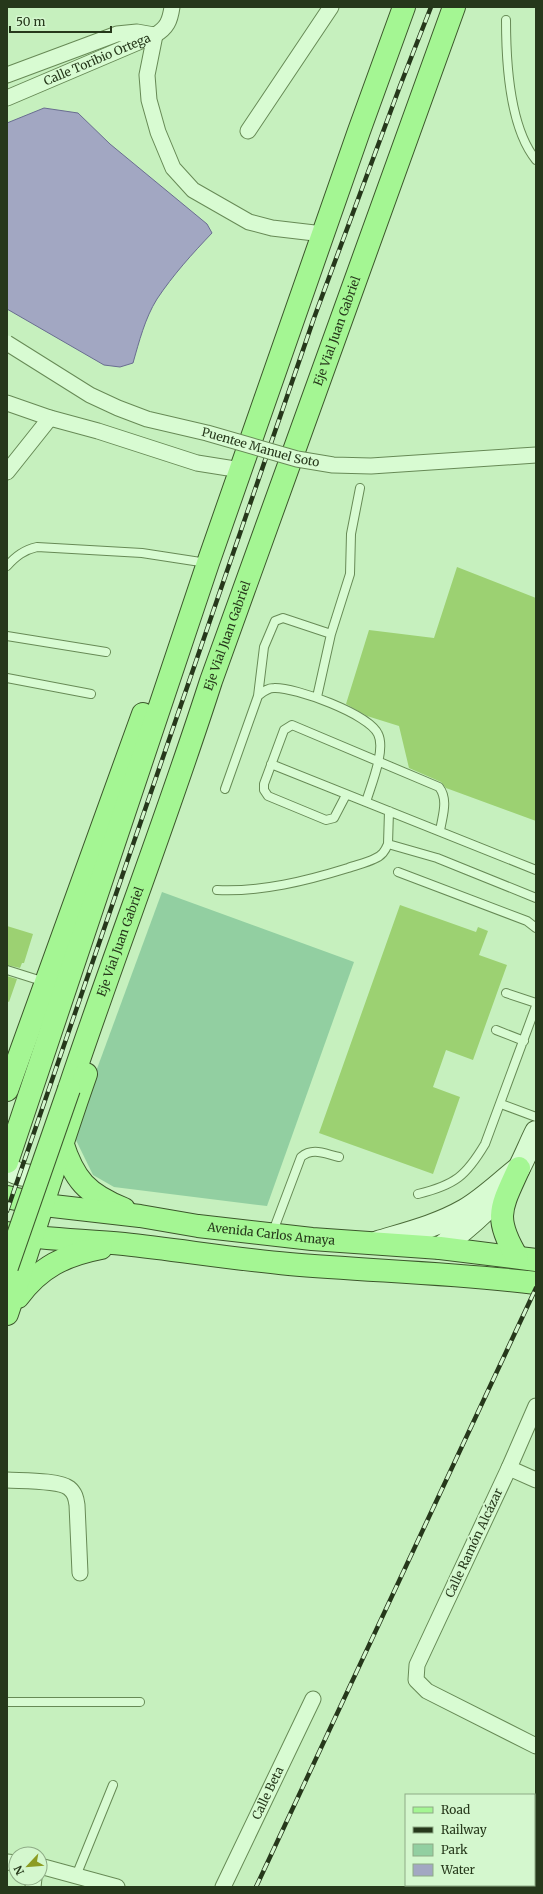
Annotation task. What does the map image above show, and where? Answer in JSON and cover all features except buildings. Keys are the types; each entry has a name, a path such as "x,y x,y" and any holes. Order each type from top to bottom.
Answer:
{"main road":[{"path":"7,1162 208,563 404,7"},
{"name":"Eje Vial Juan Gabriel","path":"7,1267 120,939 180,778 211,681 454,7"},
{"path":"8,1082 17,1053 46,982 156,680 190,616"},
{"path":"8,1308 34,1238 62,1142 158,875 202,744 211,681"},
{"path":"526,1258 504,1233 501,1216 507,1195 536,1132"},
{"path":"62,1142 70,1165 78,1179 108,1203 140,1216"},
{"path":"7,1168 13,1173 28,1177 52,1175"},
{"path":"375,1243 418,1231 442,1222 467,1209 519,1168"},
{"path":"345,1268 379,1265 412,1259 440,1248 486,1210 519,1168"},
{"name":"Avenida Carlos Amaya","path":"7,1197 44,1205 140,1216 198,1226 272,1235 440,1248 526,1258"},
{"path":"196,1254 198,1226"},
{"path":"7,1233 34,1238 124,1244 196,1254 310,1265 536,1283"},
{"path":"310,1265 312,1239"},
{"path":"8,1308 37,1274 53,1264 94,1250 124,1244"}],"street":[{"name":"Calle Toribio Ortega","path":"7,98 155,36 163,31 168,25 172,7"},
{"path":"248,131 331,7"},
{"path":"7,75 117,34 137,32 155,36 147,75 149,100 158,132 173,168 193,190 249,222 272,228 323,234"},
{"name":"Puentee Manuel Soto","path":"7,343 90,395 118,408 147,419 206,433 297,459 333,465 370,466 536,454"},
{"path":"7,403 50,418 98,431 197,463 241,470"},
{"path":"7,472 50,418"},
{"name":"Calle Ramón Alcázar","path":"536,1406 509,1468 416,1665 416,1680 426,1691 536,1746"},
{"path":"509,1468 536,1480"},
{"path":"7,1480 55,1484 68,1487 75,1494 77,1505 80,1573"},
{"name":"Calle Beta","path":"223,1887 313,1699"},
{"path":"48,1868 117,1887"}],"lane":[{"path":"506,20 508,66 513,104 523,138 536,160"},
{"path":"317,697 331,634 350,574 351,534 360,488"},
{"path":"7,566 16,556 37,547 142,553 208,563"},
{"path":"225,789 258,696 264,647 275,621 283,618 331,634"},
{"path":"7,636 106,652"},
{"path":"7,678 91,694"},
{"path":"258,696 266,689 274,687 317,697 361,717 372,725 378,733 381,743 378,761 366,802"},
{"path":"346,795 334,818 326,820 268,796 264,784 284,730 292,725 439,787 444,793 445,800 440,831"},
{"path":"271,764 536,870"},
{"path":"217,890 238,891 266,888 322,876 375,859 385,852 388,844 389,811"},
{"path":"388,844 438,858 536,898"},
{"path":"398,872 527,921 536,928"},
{"path":"7,970 46,982"},
{"path":"506,993 536,1002"},
{"path":"418,1194 442,1188 457,1179 474,1162 485,1144 501,1104 536,1006"},
{"path":"496,1030 524,1041"},
{"path":"501,1104 536,1117"},
{"path":"272,1235 302,1157 306,1153 314,1151 338,1157"},
{"path":"7,1702 140,1702"},
{"path":"76,1876 113,1785"}],"green space":[{"path":"162,892 354,962 267,1206 114,1187 93,1175 73,1134"}],"water":[{"path":"44,108 78,113 110,144 207,224 212,233 183,265 157,299 146,322 133,363 120,367 104,365 7,309 7,123"}],"railway":[{"path":"7,1211 314,318 431,7"},
{"path":"256,1887 536,1288"}]}
